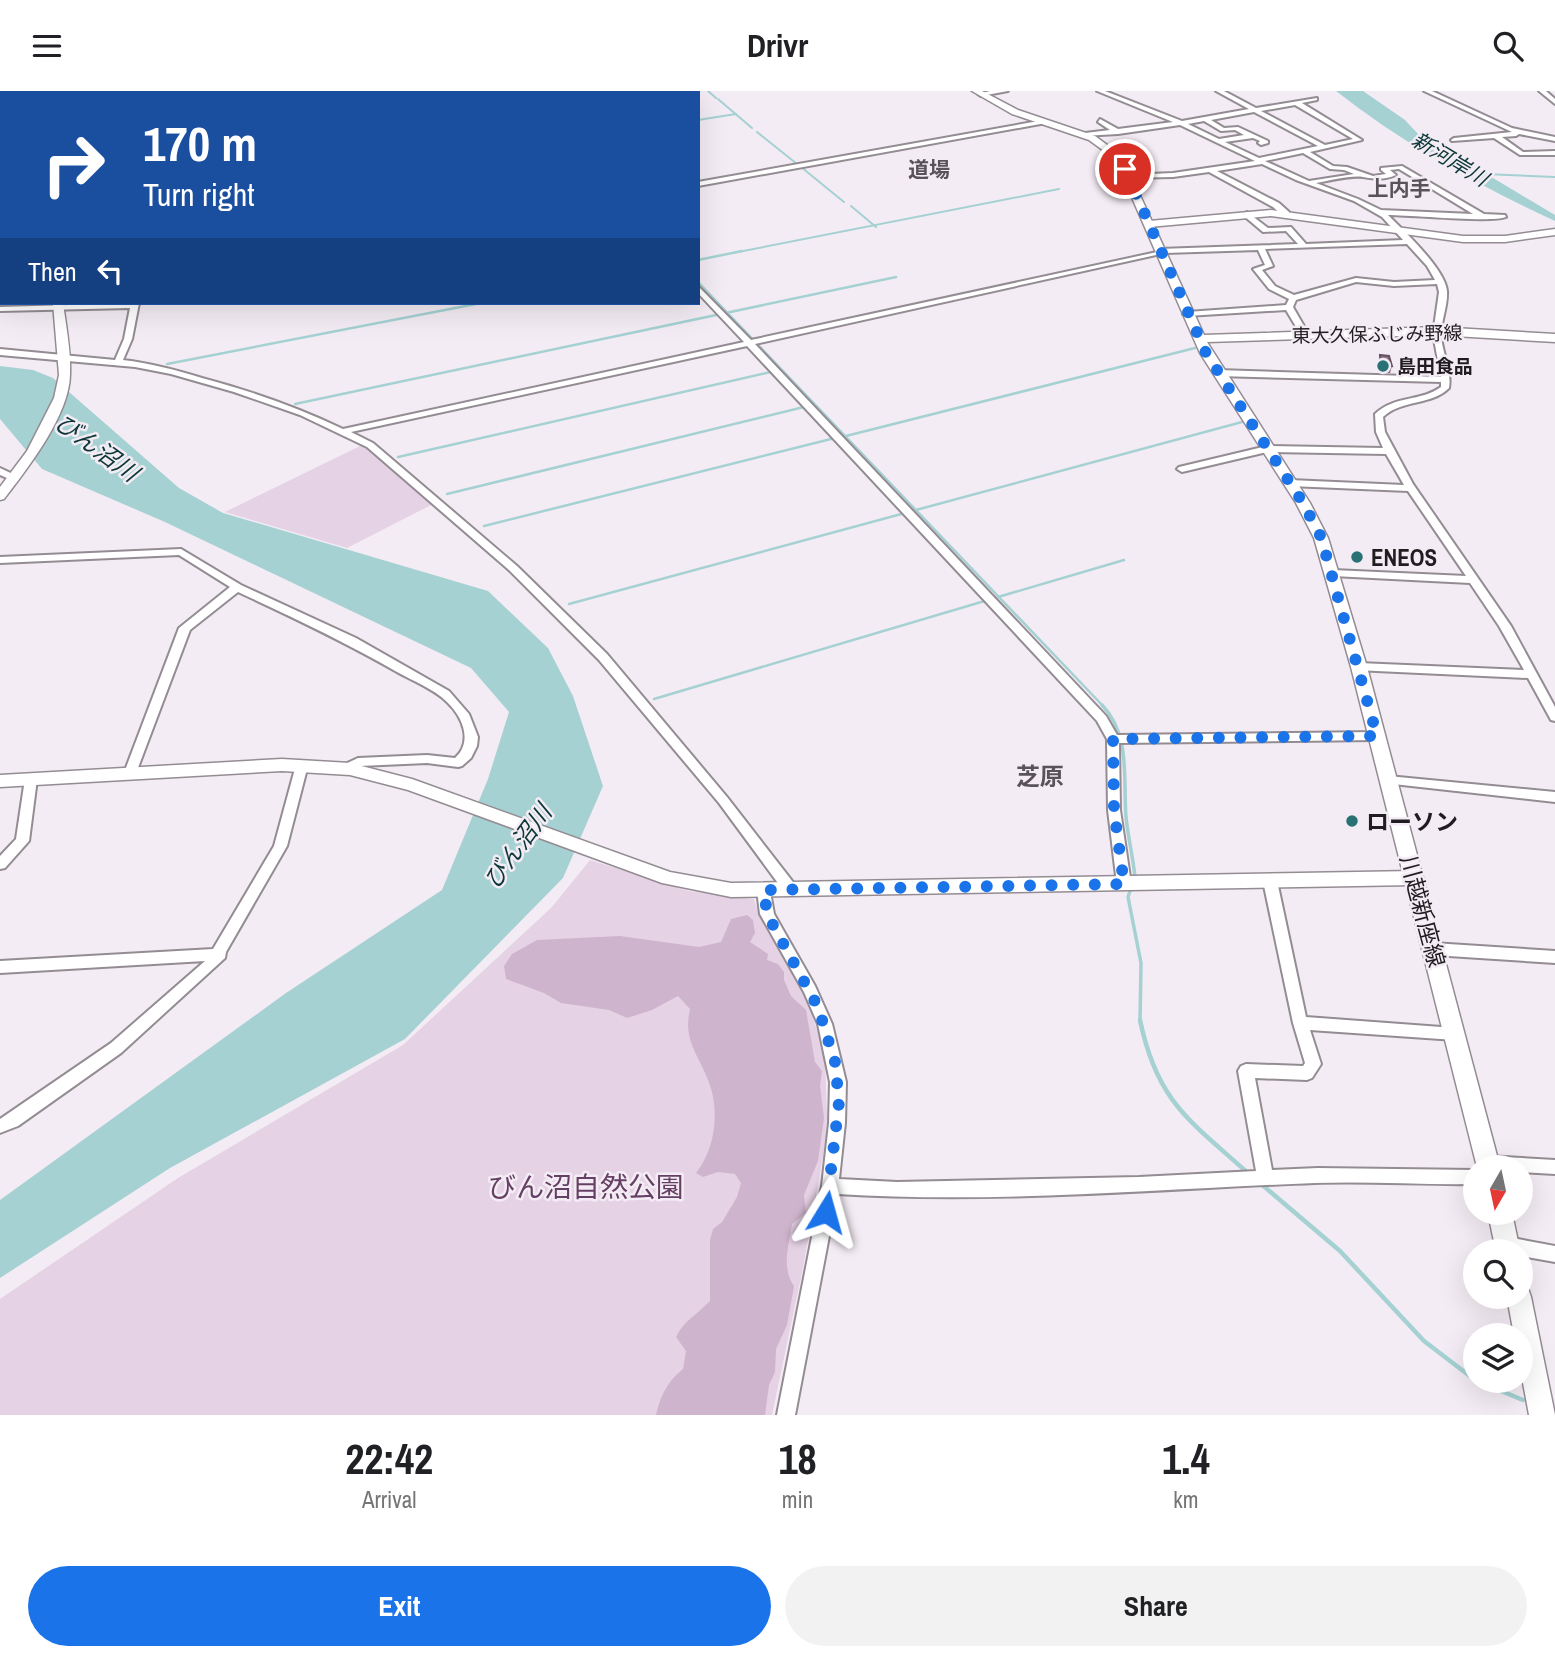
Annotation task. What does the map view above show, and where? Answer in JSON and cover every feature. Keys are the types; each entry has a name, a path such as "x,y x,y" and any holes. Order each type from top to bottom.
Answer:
{"main road":[{"name":"川越新座線","path":"978,93 1015,112 1085,135 1112,151 1130,181 1199,338 1321,537 1359,667 1486,1155"},
{"name":"東大久保ふじみ野線","path":"1199,338 1437,331 1555,338"},
{"path":"1522,1309 1546,1413"}],"street":[{"path":"978,93 1005,91"},
{"path":"1100,91 1180,123 1307,183 1356,200 1380,212 1430,265 1443,292 1437,331 1446,380 1442,392 1390,405 1378,416 1379,429 1412,488 1499,616 1555,717"},
{"path":"1219,91 1324,147"},
{"path":"1427,91 1522,134"},
{"path":"1542,91 1555,102"},
{"path":"1085,135 1180,123 1315,99"},
{"path":"1130,181 1212,170 1359,140 1295,102"},
{"path":"1203,118 1223,130 1236,128 1250,136"},
{"path":"1100,121 1118,132"},
{"path":"700,184 1044,122"},
{"path":"1454,140 1522,134 1555,139"},
{"path":"1218,141 1254,136 1266,142 1261,143"},
{"path":"1497,137 1522,155 1555,153"},
{"path":"1304,151 1332,169 1345,169 1372,179 1393,176 1383,169 1400,167 1484,217"},
{"path":"1212,170 1276,205 1286,214"},
{"path":"1307,183 1359,175"},
{"path":"1130,181 1194,181"},
{"path":"1380,212 1502,217"},
{"path":"1247,214 1266,230 1288,229 1304,246"},
{"path":"1149,224 1247,214 1286,214 1479,240 1550,233"},
{"path":"345,431 1161,252 1410,242"},
{"path":"1261,248 1269,266 1257,269 1262,277 1271,289 1293,298 1356,281 1394,284 1440,282"},
{"path":"700,290 1102,719 1113,739 1114,810 1124,884"},
{"path":"1289,307 1293,298"},
{"path":"0,309 58,305 65,375 54,412 18,474 0,496"},
{"path":"118,362 128,339 135,305"},
{"path":"1187,314 1289,307"},
{"path":"1289,307 1305,335"},
{"path":"0,350 139,365 227,387 303,413 370,445 513,568 603,657 723,800 792,890"},
{"path":"1218,373 1446,380"},
{"path":"1182,469 1267,449 1389,451"},
{"path":"0,471 18,474"},
{"path":"1290,483 1412,488"},
{"path":"0,560 181,552 237,587 396,666 455,701 467,717 471,738 468,750 458,762 427,759 358,762 345,769"},
{"path":"1333,573 1474,580"},
{"path":"130,773 185,628 237,587"},
{"path":"1359,667 1530,674"},
{"path":"1113,739 1377,736"},
{"path":"0,1126 12,1121 116,1048 202,974 220,954 280,846 302,765"},
{"path":"0,781 302,765 345,769 397,780 685,883 718,888 792,890 1414,878"},
{"path":"0,864 22,841 31,779"},
{"path":"1388,780 1555,797"},
{"path":"1266,1179 1247,1070 1307,1073 1313,1064 1300,1023 1270,881"},
{"path":"764,890 767,914 818,1007 835,1062 839,1102 830,1186 786,1415"},
{"path":"1433,949 1555,957"},
{"path":"0,967 220,954"},
{"path":"1300,1023 1455,1034"},
{"path":"1533,1166 1555,1167"},
{"path":"830,1186 897,1189 1139,1185 1318,1175 1463,1177"},
{"path":"1533,1251 1555,1254"}],"green space":[{"path":"362,445 433,504 347,548 225,512"},
{"name":"びん沼自然公園","path":"590,860 689,891 754,899 760,917 809,1004 825,1056 826,1140 772,1415 0,1415 0,1299 178,1178 403,1045 552,907"}],"shaded area":[{"path":"747,915 753,920 755,933 750,942 768,954 767,960 778,964 784,972 784,980 791,996 806,1010 815,1062 822,1071 820,1086 824,1118 818,1161 804,1195 806,1213 792,1224 787,1264 794,1286 787,1325 776,1349 775,1372 769,1385 765,1415 656,1415 665,1389 683,1369 686,1351 676,1337 687,1322 710,1301 710,1240 713,1229 722,1222 737,1197 741,1183 735,1174 718,1172 703,1177 696,1173 712,1140 715,1116 712,1091 690,1038 690,1009 678,996 652,1010 627,1018 609,1010 561,1003 544,993 506,979 504,966 512,954 537,940 620,936 699,947 721,942 731,919"}],"water":[{"name":"新河岸川","path":"1336,91 1363,91 1405,120 1434,151 1493,178 1555,215 1555,221 1442,162 1388,129"},
{"name":"びん沼川","path":"0,366 33,370 53,378 179,488 223,513 488,591 548,648 573,696 603,786 563,878 405,1039 170,1168 0,1278 0,1200 286,993 442,890 488,779 509,712 471,668 165,522 42,469 0,419"}],"building":[{"path":"1380,355 1389,356 1392,366 1381,365"}],"waterway":[{"path":"708,91 716,98"},
{"path":"718,99 736,114"},
{"path":"700,120 736,114"},
{"path":"736,114 752,128"},
{"path":"757,132 797,164"},
{"path":"801,167 844,202"},
{"name":"新河岸川","path":"1484,174 1555,177"},
{"path":"874,225 1059,189"},
{"path":"851,206 874,225"},
{"path":"733,253 874,225"},
{"path":"700,260 742,251"},
{"path":"727,313 896,277"},
{"path":"700,284 727,313"},
{"path":"167,364 471,305"},
{"path":"295,404 727,313"},
{"path":"727,313 999,597"},
{"path":"846,436 1195,348"},
{"path":"398,457 775,371"},
{"path":"447,494 808,406"},
{"path":"916,510 1242,422"},
{"path":"484,526 835,438"},
{"path":"569,604 905,513"},
{"path":"999,597 1124,560"},
{"path":"999,597 1104,707"},
{"path":"654,699 988,600"},
{"path":"1102,705 1118,730 1122,744 1126,817 1135,877"},
{"path":"1131,888 1128,897 1141,963 1140,1020"},
{"path":"1140,1020 1147,1048 1166,1091 1193,1124 1249,1174"},
{"path":"1260,1183 1340,1251 1424,1341 1463,1371"},
{"path":"1506,1393 1523,1400"}],"place":[{"name":"島田食品","path":"1383,366"},
{"name":"ENEOS","path":"1357,557"},
{"name":"ローソン","path":"1352,821"}],"district":[{"name":"道場","path":"929,169"},
{"name":"上内手","path":"1399,188"},
{"name":"芝原","path":"1040,776"}],"route":[{"path":"826,1212 839,1102 835,1062 818,1007 770,922 765,907 764,890 1124,884 1114,810 1113,739 1377,736 1321,537 1303,503 1206,353 1125,169"}]}
